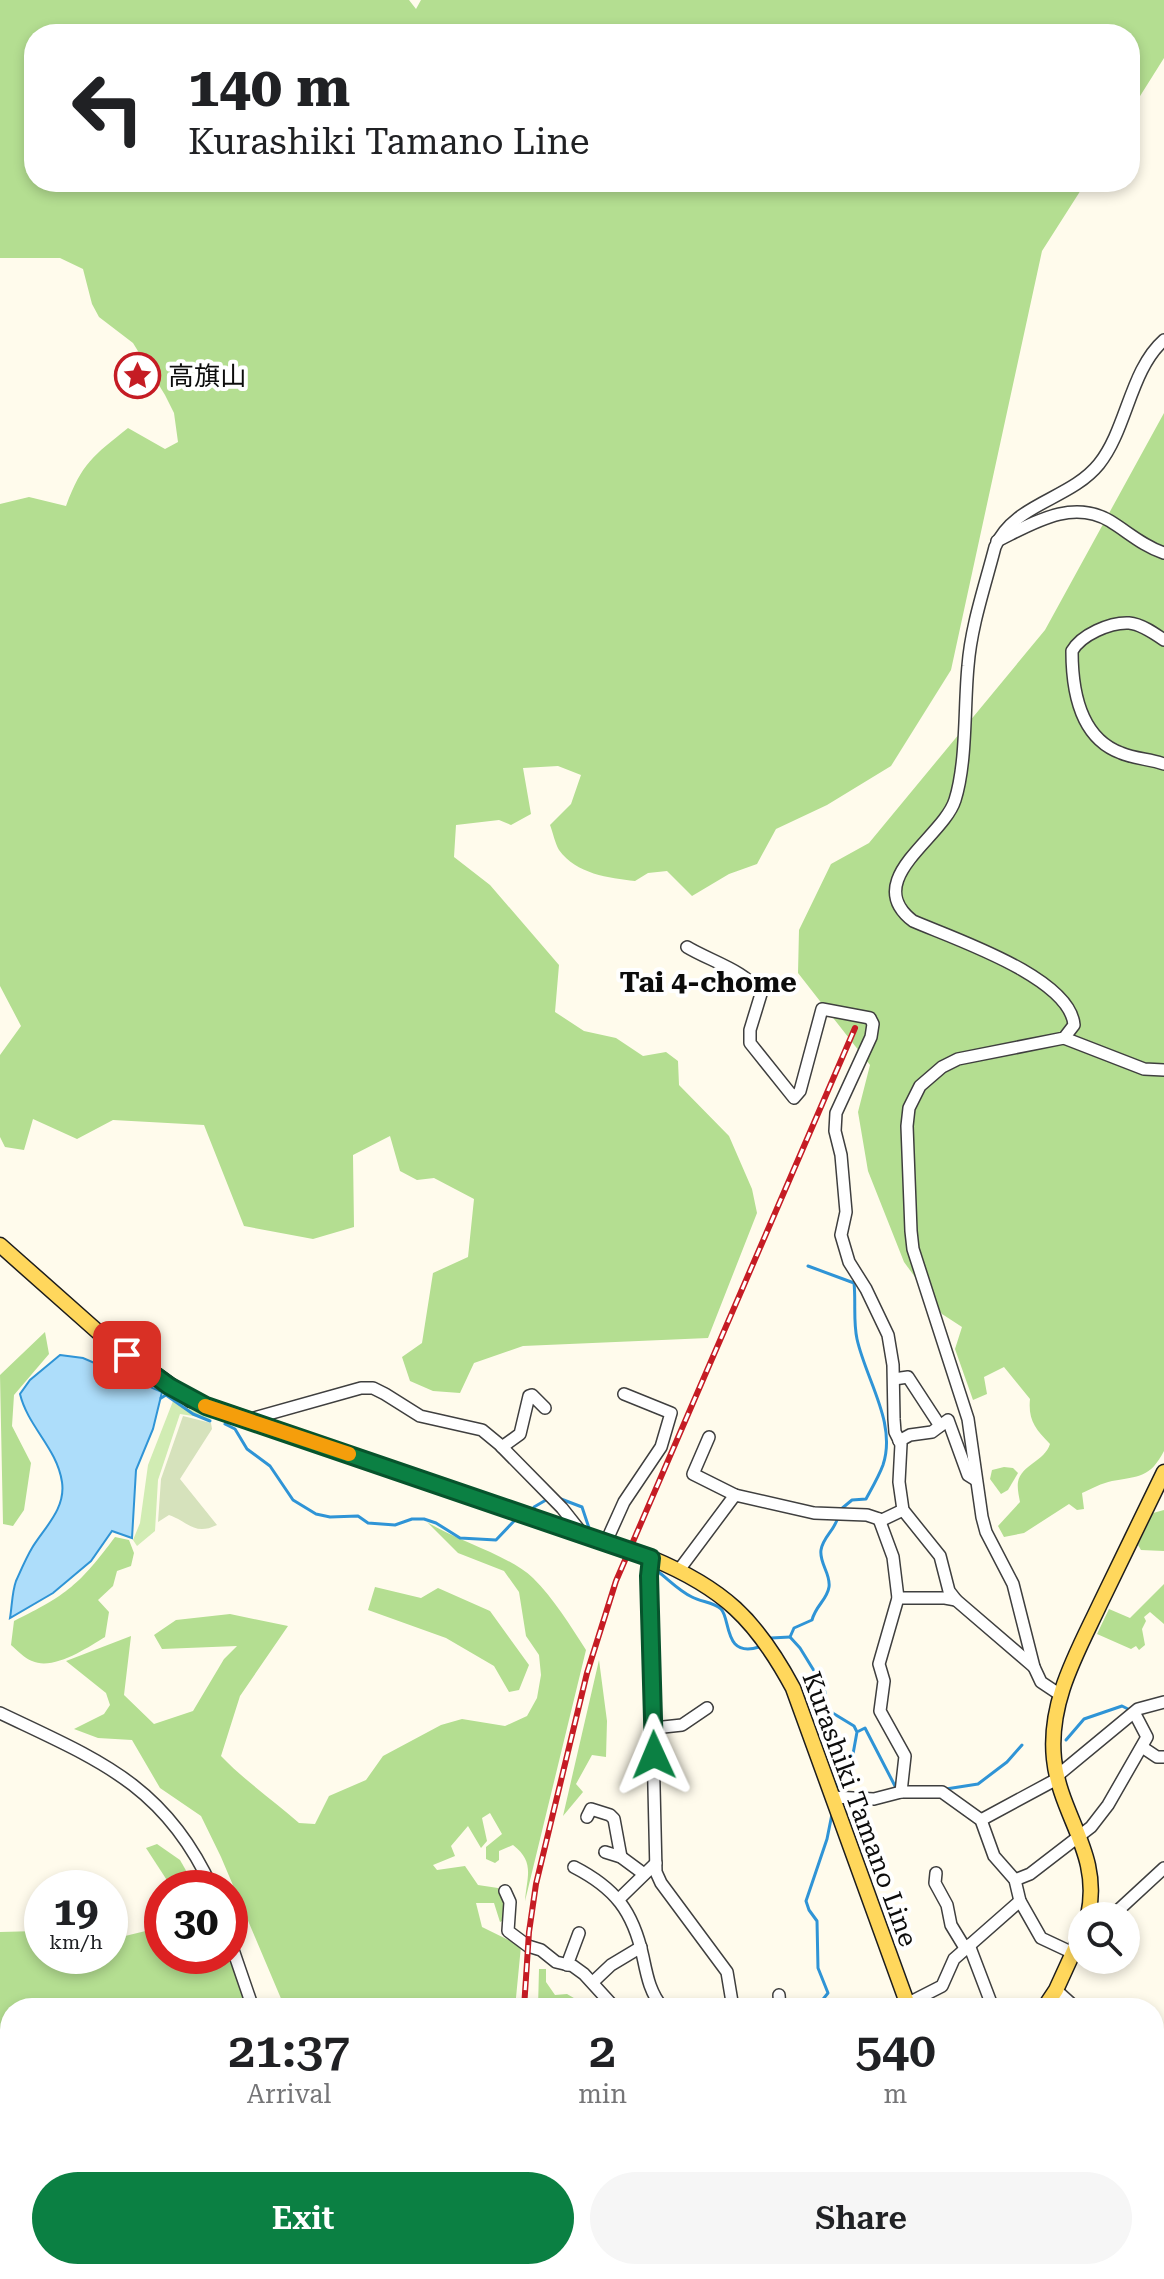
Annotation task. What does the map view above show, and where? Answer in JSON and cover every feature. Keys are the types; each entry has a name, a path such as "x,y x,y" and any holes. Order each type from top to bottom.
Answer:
{"main road":[{"name":"Kurashiki Tamano Line","path":"0,1245 64,1304 169,1386 198,1403 581,1532 651,1558 711,1587 745,1617 770,1648 793,1688 902,1998"},
{"path":"1090,1902 1092,1880 1057,1777 1054,1736 1059,1694 1164,1472"},
{"path":"1051,1998 1068,1964"}],"street":[{"path":"1064,1038 1074,1025 1073,1015 1049,989 1027,971 913,921 902,910 897,892 901,869 943,823 955,800 970,645 997,541 1012,521 1079,482 1099,464 1113,442 1148,360 1164,340"},
{"path":"997,541 1051,514 1075,511 1107,519 1164,553"},
{"path":"1164,640 1129,623 1114,625 1081,640 1074,647 1072,659 1074,687 1084,721 1097,737 1117,752 1164,764"},
{"path":"687,947 710,961 732,969 757,987 761,994 750,1030 750,1043 794,1098 800,1091 822,1009 870,1018 873,1024 865,1050 836,1113 835,1131 841,1155 846,1212 841,1235 849,1262 888,1335 903,1510 940,1556 949,1591 956,1600 1034,1667"},
{"path":"1059,1694 1041,1682 1034,1667 1013,1584 986,1532 979,1504 968,1419 913,1249 907,1126 909,1108 920,1086 942,1067 958,1059 1064,1038 1144,1069 1164,1070"},
{"path":"894,1379 908,1377 940,1426"},
{"path":"246,1420 361,1388 373,1388 420,1416 482,1430 562,1508 581,1532"},
{"path":"606,1542 624,1502 661,1447 671,1413 624,1394"},
{"path":"502,1447 520,1434 529,1396 532,1395 545,1408"},
{"path":"899,1441 910,1435 932,1432 948,1420 968,1475 976,1480"},
{"path":"709,1437 693,1474 735,1495 814,1513 867,1515 879,1519 903,1510"},
{"path":"679,1570 735,1495"},
{"path":"879,1519 893,1557 898,1598 879,1664 884,1681 880,1711 905,1756 901,1792"},
{"path":"651,1558 656,1872 727,1972 731,1998"},
{"path":"898,1598 956,1600"},
{"path":"981,1820 1057,1777 1135,1713 1164,1702"},
{"path":"654,1728 682,1725 707,1708"},
{"path":"0,1713 98,1760 130,1780 175,1824 203,1870"},
{"path":"1015,1880 1030,1874 1080,1838 1108,1805 1147,1737 1135,1713"},
{"path":"1142,1747 1157,1757 1164,1757"},
{"path":"832,1797 874,1799 901,1792 942,1792 981,1820 994,1856 1015,1880 1020,1901 1041,1938 1068,1940"},
{"path":"587,1817 591,1809 614,1819 621,1857"},
{"path":"605,1852 621,1857 644,1874"},
{"path":"619,1899 656,1863"},
{"path":"574,1867 605,1886 619,1899 639,1937 649,1985 655,1998"},
{"path":"1127,1902 1164,1868"},
{"path":"936,1873 935,1883 947,1905 951,1925 967,1946 989,1998"},
{"path":"505,1891 510,1902 508,1931 556,1962 573,1966 607,1998"},
{"path":"920,1998 942,1986 954,1959 1020,1901"},
{"path":"567,1965 579,1933"},
{"path":"593,1982 611,1965 641,1947"},
{"path":"241,1974 250,1998"},
{"path":"1056,1990 1065,1998"}],"green space":[{"path":"0,0 409,0 416,9 421,0 1164,0 1164,58 1140,96 1140,24 24,24 24,192 1080,192 1042,251 951,670 891,766 827,805 776,829 757,864 729,874 692,896 667,871 648,873 635,881 625,880 584,870 566,858 550,825 571,804 581,775 558,766 523,768 531,814 511,825 499,820 456,825 454,857 490,885 559,965 555,1012 584,1031 616,1038 643,1056 666,1052 678,1061 679,1085 729,1136 752,1189 757,1213 708,1338 523,1346 474,1363 460,1393 433,1391 410,1381 402,1357 422,1343 433,1273 468,1257 474,1199 434,1178 417,1180 400,1171 390,1136 353,1155 354,1227 313,1239 244,1226 204,1125 113,1120 77,1139 33,1119 24,1150 5,1147 0,1137 0,1055 21,1026 0,986 0,504 29,497 66,506 90,461 128,428 165,449 178,442 174,413 165,395 133,343 99,317 92,304 83,269 60,258 0,258"},
{"path":"1164,413 1164,1451 1149,1471 1082,1493 1084,1509 1077,1510 1069,1504 1024,1533 1004,1537 998,1526 1020,1502 1020,1476 1043,1455 1050,1444 1034,1424 1030,1399 1004,1367 984,1377 987,1394 973,1400 955,1349 962,1327 942,1314 904,1262 868,1171 858,1112 870,1065 798,973 799,930 831,864 869,843 1045,630"},
{"path":"45,1332 49,1354 14,1395 12,1426 31,1463 24,1510 13,1526 3,1524 0,1375"},
{"path":"175,1396 212,1415 212,1419 180,1414 158,1480 155,1531 137,1546 133,1540 140,1523 148,1465"},
{"path":"183,1416 211,1423 212,1429 180,1479 217,1525 209,1528 197,1529 169,1515 158,1522 161,1479"},
{"path":"1013,1468 1018,1473 1008,1490 1001,1494 990,1479 992,1470"},
{"path":"1164,1510 1164,1551 1141,1550 1138,1545 1153,1513"},
{"path":"427,1522 497,1555 533,1578 586,1650 525,1901 528,1870 520,1851 513,1845 499,1851 499,1860 495,1863 486,1859 486,1847 502,1834 490,1813 482,1818 487,1841 481,1848 468,1826 451,1846 455,1856 433,1865 437,1870 465,1866 478,1885 498,1888 506,1902 504,1920 500,1922 494,1903 476,1903 482,1927 521,1946 516,1998 281,1998 248,1921 248,1870 227,1870 201,1816 160,1788 132,1740 98,1738 74,1729 104,1714 110,1705 106,1693 66,1661 131,1636 124,1695 154,1724 193,1711 224,1659 237,1646 162,1649 154,1635 176,1620 230,1614 288,1626 240,1696 221,1756 299,1823 315,1824 329,1796 366,1780 383,1756 441,1725 462,1719 505,1726 527,1716 537,1698 541,1675 539,1655 526,1636 519,1592 504,1571 458,1553"},
{"path":"115,1537 129,1540 134,1553 131,1566 117,1571 113,1586 98,1600 109,1612 105,1637 60,1661 40,1663 23,1656 11,1645 14,1621 71,1587"},
{"path":"1164,1584 1164,1624 1150,1612 1144,1617 1146,1621 1142,1629 1145,1645 1139,1650 1136,1646 1131,1649 1097,1634 1109,1609 1130,1618"},
{"path":"375,1587 421,1598 438,1588 490,1611 529,1665 519,1690 509,1692 494,1666 446,1638 368,1610"},
{"path":"599,1660 607,1721 606,1757 592,1755 576,1784 583,1792 563,1816"},
{"path":"157,1844 180,1860 186,1870 160,1870 146,1848"},
{"path":"24,1931 24,1974 128,1974 128,1935 144,1931 144,1974 236,1974 245,1998 0,1998 0,1932"},
{"path":"539,1969 546,1969 546,1982 555,1995 567,1994 574,1998 538,1998"}],"water":[{"path":"60,1355 83,1358 162,1392 153,1429 136,1470 132,1538 112,1531 91,1561 53,1593 10,1618 16,1581 32,1548 53,1518 62,1492 59,1470 29,1417 20,1394 30,1380"}],"waterway":[{"path":"808,1266 854,1283 857,1339 879,1402 886,1433 883,1465 866,1499 852,1500 840,1510"},
{"path":"161,1398 166,1395 193,1414 210,1421"},
{"path":"225,1424 235,1429 247,1449 270,1466 293,1500 316,1514 358,1516 368,1523 395,1525 412,1519 424,1519 460,1538 496,1540 515,1520"},
{"path":"561,1499 582,1507 589,1528"},
{"path":"534,1507 546,1500"},
{"path":"837,1787 841,1768 853,1754 857,1732 854,1726 831,1712 824,1687 790,1637 794,1628 812,1620 828,1592 829,1582 821,1550 838,1517"},
{"path":"656,1570 687,1594 721,1609 730,1636 739,1647 759,1647"},
{"path":"771,1638 790,1637"},
{"path":"1066,1740 1084,1719 1122,1706 1130,1710"},
{"path":"859,1731 865,1728 895,1786"},
{"path":"946,1789 978,1784 1007,1762 1022,1745"},
{"path":"824,1998 828,1993 818,1968 817,1921 806,1901 832,1814"}],"railway":[{"path":"525,1998 536,1884 587,1673 616,1581 855,1028"}],"slow traffic":[{"path":"205,1406 349,1454"}],"place":[{"name":"高旗山","path":"137,376"}],"district":[{"name":"Tai 4-chome","path":"708,982"}],"route":[{"path":"127,1355 169,1386 206,1406 651,1558 654,1755"}]}
